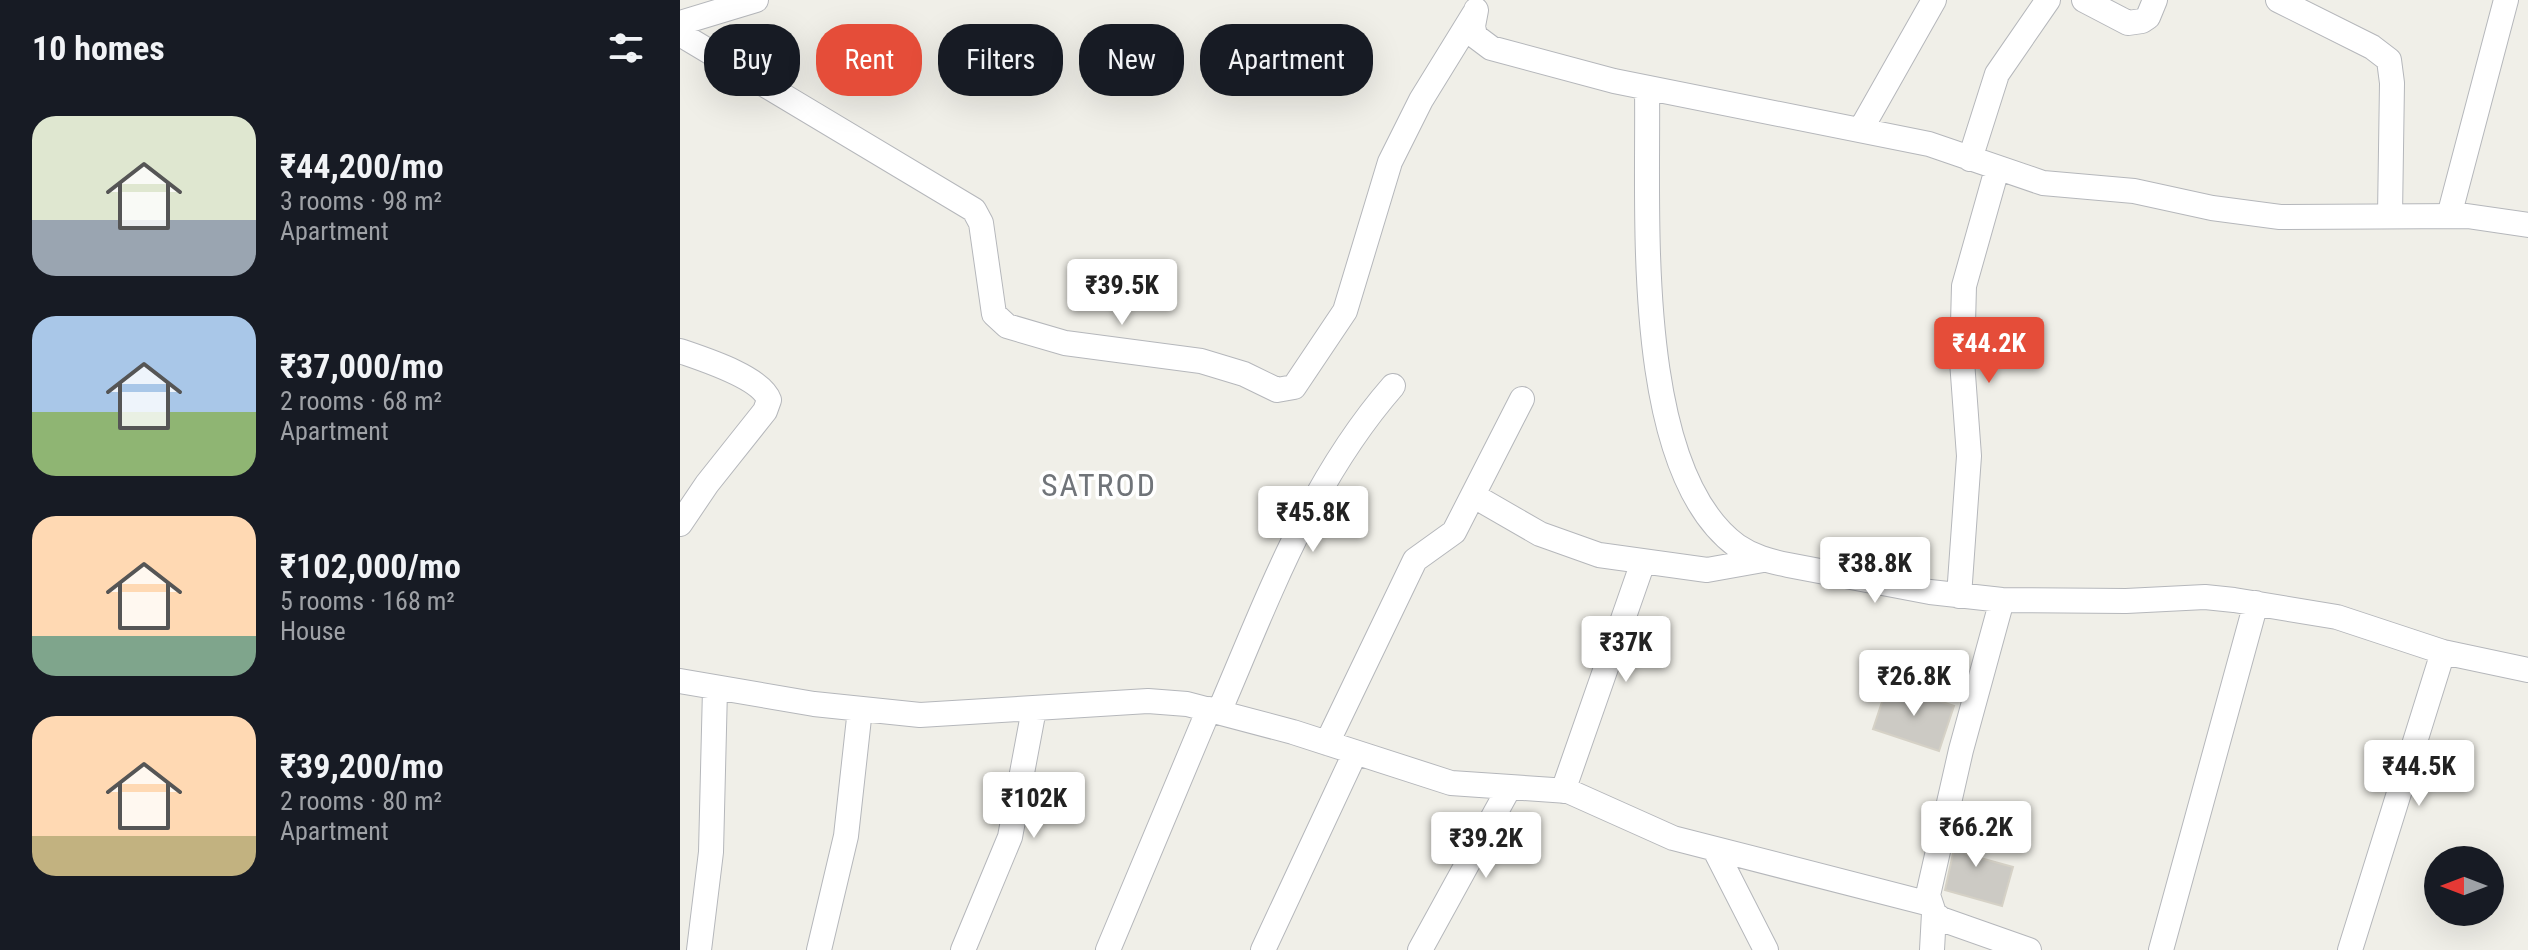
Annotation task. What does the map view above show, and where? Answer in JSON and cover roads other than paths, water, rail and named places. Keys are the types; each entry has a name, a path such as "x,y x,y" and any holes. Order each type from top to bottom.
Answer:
{"street":[{"path":"680,23 756,0"},
{"path":"1861,129 1934,0"},
{"path":"1970,159 1997,74 2048,0"},
{"path":"2084,0 2128,23 2135,23 2148,17 2155,0"},
{"path":"2278,0 2372,47 2389,60 2392,83 2390,215"},
{"path":"2449,216 2506,0"},
{"path":"1477,7 1475,36 1491,48 1647,88 1929,144 2043,183 2134,191 2212,208 2280,217 2449,216 2528,225"},
{"path":"680,34 969,205 981,223 994,314 1007,326 1065,343 1201,361 1244,374 1277,390 1285,390 1300,382 1345,311 1395,151 1421,100 1477,7"},
{"path":"1647,88 1652,305 1659,390 1676,454 1701,508 1735,544 1763,560 1959,596 2002,600 2126,601 2205,597 2256,603 2337,617 2443,652 2528,670"},
{"path":"1959,596 1969,456 1962,361 1963,297 1997,169"},
{"path":"680,351 720,366 757,385 769,400 765,411 707,484 680,524"},
{"path":"1108,950 1302,520 1335,465 1393,386"},
{"path":"1327,743 1415,560 1454,532 1522,399"},
{"path":"1474,496 1559,541 1599,555 1707,570 1763,560"},
{"path":"1563,791 1643,562"},
{"path":"1932,950 1929,887 1941,827 2002,600"},
{"path":"2161,950 2256,603"},
{"path":"2350,950 2443,652"},
{"path":"680,681 715,689 920,715 1148,701 1187,704 1327,743 1440,780 1476,787 1563,791 1648,829 1932,908 1941,919 2029,950"},
{"path":"699,950 711,852 715,689"},
{"path":"819,950 846,836 860,709"},
{"path":"963,950 1010,837 1034,709"},
{"path":"1263,950 1355,753"},
{"path":"1420,950 1509,788"},
{"path":"1715,850 1766,950"}],"district":[{"name":"SATROD","path":"1099,485"}]}
